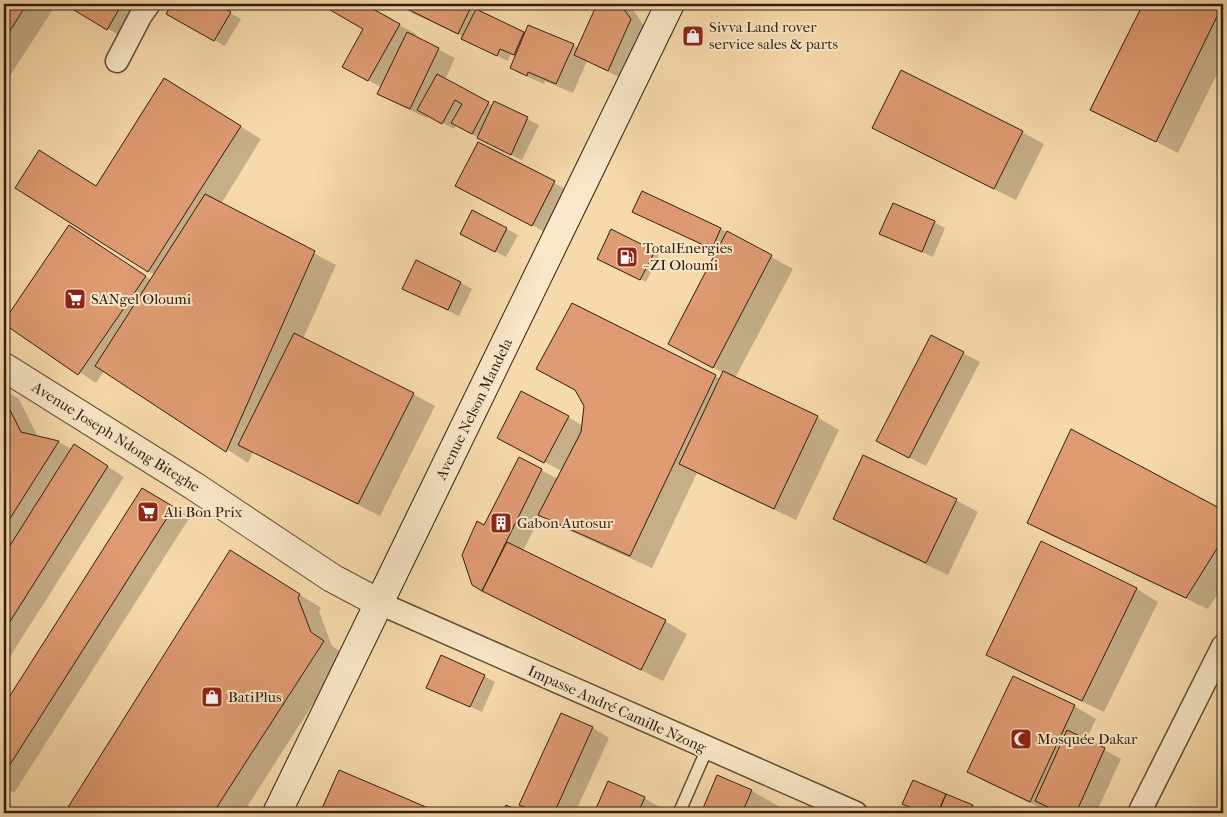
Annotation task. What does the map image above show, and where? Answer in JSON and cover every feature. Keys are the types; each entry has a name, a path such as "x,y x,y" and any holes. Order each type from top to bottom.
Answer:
{"main road":[{"name":"Avenue Nelson Mandela","path":"277,813 670,4"},
{"name":"Avenue Joseph Ndong Biteghe","path":"4,367 194,486 332,578 379,603"}],"street":[{"path":"117,61 141,15 149,4"},
{"name":"Impasse André Camille Nzong","path":"379,603 856,813"},
{"path":"1140,813 1223,646"}],"lane":[{"path":"679,813 707,749"}],"building":[{"path":"4,4 27,4 4,40"},
{"path":"64,4 122,4 107,30"},
{"path":"172,4 217,4 231,12 214,41 166,14"},
{"path":"327,4 364,4 400,24 368,81 342,67 363,29 325,7"},
{"path":"397,4 460,4 470,9 458,34"},
{"path":"597,4 620,4 631,19 608,71 574,55"},
{"path":"1143,4 1223,4 1156,142 1090,110"},
{"path":"476,9 524,32 514,55 500,49 497,56 461,39"},
{"path":"528,25 574,44 556,84 528,72 527,76 510,68"},
{"path":"407,32 439,48 410,109 377,94"},
{"path":"901,70 1023,131 994,189 872,128"},
{"path":"437,74 489,102 472,134 451,123 462,104 455,100 442,124 417,110"},
{"path":"164,78 241,126 148,272 15,188 39,150 96,186"},
{"path":"494,101 528,117 511,155 477,138"},
{"path":"478,142 555,181 532,226 455,186"},
{"path":"642,191 721,228 712,249 632,212"},
{"path":"205,194 315,251 226,452 95,366"},
{"path":"893,203 935,221 922,252 879,234"},
{"path":"472,210 507,228 495,252 460,234"},
{"name":"SANgel Oloumi","path":"69,225 146,276 78,375 4,324 4,321"},
{"path":"611,229 655,251 640,280 597,259"},
{"path":"727,231 772,255 713,368 668,344"},
{"path":"416,260 461,282 448,310 402,289"},
{"path":"572,303 716,375 630,556 538,515 581,432 584,406 575,390 536,369"},
{"path":"294,333 414,393 358,504 238,445"},
{"path":"931,335 964,352 909,458 876,441"},
{"path":"723,371 818,416 774,509 679,464"},
{"path":"521,391 569,416 544,463 497,438"},
{"path":"4,398 21,432 59,441 4,528"},
{"path":"1071,429 1223,510 1223,539 1186,598 1027,523"},
{"path":"74,444 108,466 4,631 4,555"},
{"path":"863,455 957,499 926,563 833,519"},
{"name":"Gabon Autosur","path":"519,457 542,469 482,591 472,585 462,555 477,521 484,525"},
{"path":"142,488 174,507 4,774 4,705"},
{"path":"1041,541 1137,588 1082,701 986,655"},
{"path":"507,542 666,620 641,670 482,591"},
{"name":"BatiPlus","path":"230,550 300,594 298,598 311,632 324,641 213,813 65,812"},
{"path":"441,655 485,675 470,707 426,688"},
{"name":"Mosquée Dakar","path":"1013,676 1075,705 1030,802 967,772"},
{"path":"561,713 593,727 554,813 539,813 519,805"},
{"path":"1067,730 1105,748 1076,813 1061,813 1035,801"},
{"path":"339,770 440,813 320,813"},
{"path":"717,775 752,790 742,813 701,813"},
{"path":"913,780 946,794 938,813 924,813 902,804"},
{"path":"608,781 645,797 638,813 594,813"},
{"path":"946,794 973,805 969,813 938,813"},
{"path":"506,805 524,813 502,813"}],"place":[{"name":"Sivva Land rover service sales & parts","path":"693,36"},
{"name":"TotalEnergies - ZI Oloumi","path":"627,257"},
{"name":"SANgel Oloumi","path":"75,299"},
{"name":"Ali Bon Prix","path":"148,512"},
{"name":"Gabon Autosur","path":"501,523"},
{"name":"BatiPlus","path":"212,697"},
{"name":"Mosquée Dakar","path":"1021,739"}]}
